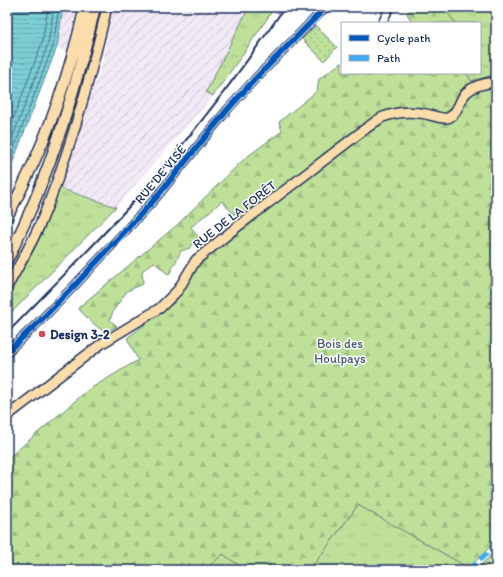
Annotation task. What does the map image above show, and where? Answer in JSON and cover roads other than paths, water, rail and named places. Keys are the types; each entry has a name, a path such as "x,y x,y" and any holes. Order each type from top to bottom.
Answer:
{"highway":[{"path":"7,217 25,181 58,101 71,61 85,7"},
{"path":"7,260 12,252 40,188 55,147 81,64 95,7"}],"main road":[{"path":"7,287 40,223 68,151 87,87 107,7"},
{"name":"RUE DE LA FORÊT","path":"7,416 101,344 160,308 178,290 196,260 365,129 383,118 396,114 412,112 425,113 446,118 452,115 465,94 477,86 490,82 496,82"}],"street":[{"name":"RUE DE VISÉ","path":"8,348 41,320 76,284 154,200 255,79 326,7"},
{"path":"382,22 390,7"}],"water":[{"path":"7,7 63,7 57,47 7,177"}],"railway":[{"path":"7,333 98,240 168,162 220,97 285,7"}],"place":[{"name":"Design 3-2","path":"42,334"}],"park label":[{"name":"Bois des Houlpays","path":"340,350"}]}
